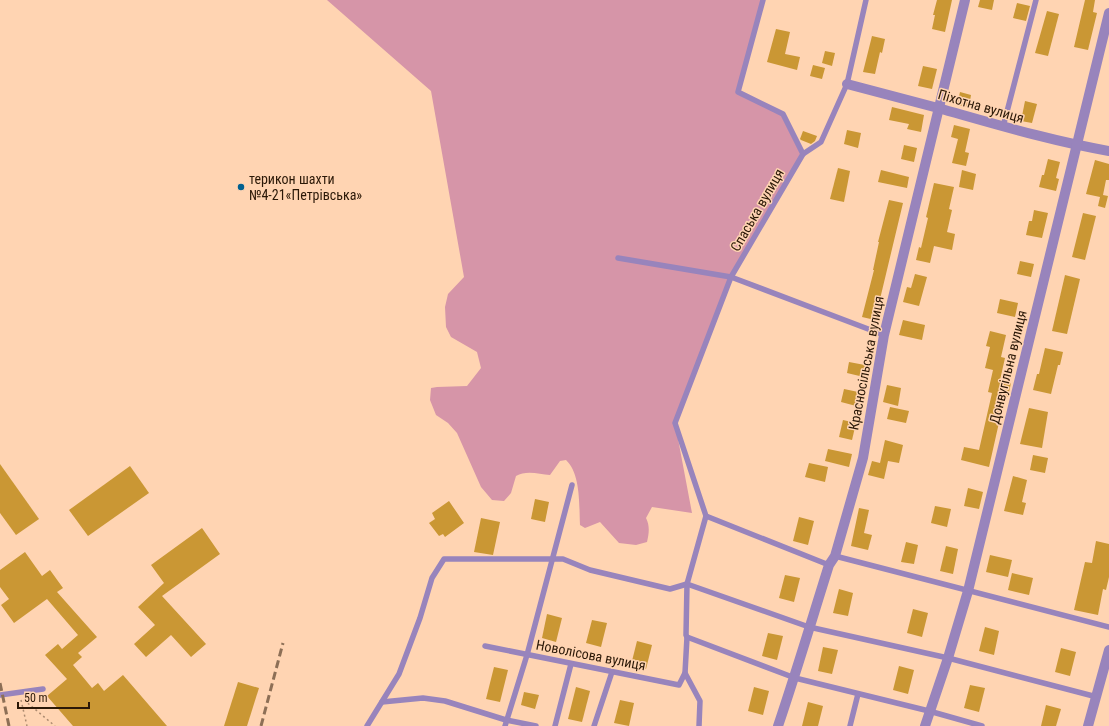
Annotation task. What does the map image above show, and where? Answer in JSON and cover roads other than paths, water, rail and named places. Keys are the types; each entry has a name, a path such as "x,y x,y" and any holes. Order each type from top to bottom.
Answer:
{"street":[{"name":"Красносільська вулиця","path":"778,726 795,678 809,627 829,565 835,556 863,458 884,335 965,0"},
{"name":"Донвугільна вулиця","path":"925,726 948,658 968,591 1109,13"},
{"name":"Піхотна вулиця","path":"847,84 1077,146 1109,151"},
{"path":"1088,726 1109,650"}],"lane":[{"path":"763,0 738,92 783,114 803,154"},
{"name":"Спаська вулиця","path":"706,516 675,423 731,277 803,154 821,142 847,84 866,0"},
{"path":"1003,127 1036,0"},
{"path":"618,258 731,277 884,335"},
{"path":"505,726 527,655 572,485"},
{"path":"699,726 700,701 685,673 687,584 706,516 829,565"},
{"path":"835,556 1109,627"},
{"path":"367,726 399,674 420,618 432,578 444,559 563,559 590,570 670,589 687,584 809,627 948,658 1097,697"},
{"path":"687,637 795,678 929,711 982,726"},
{"name":"Новолісова вулиця","path":"485,646 680,685 685,673"},
{"path":"555,726 571,664"},
{"path":"594,726 612,672"},
{"path":"0,695 43,689"},
{"path":"850,726 858,694"},
{"path":"382,702 423,698 445,701 506,720 536,726"}],"railway":[{"path":"261,726 283,643"},
{"path":"0,683 9,726"}],"place":[{"name":"терикон шахти №4-21«Петрівська»","path":"241,187"}]}
